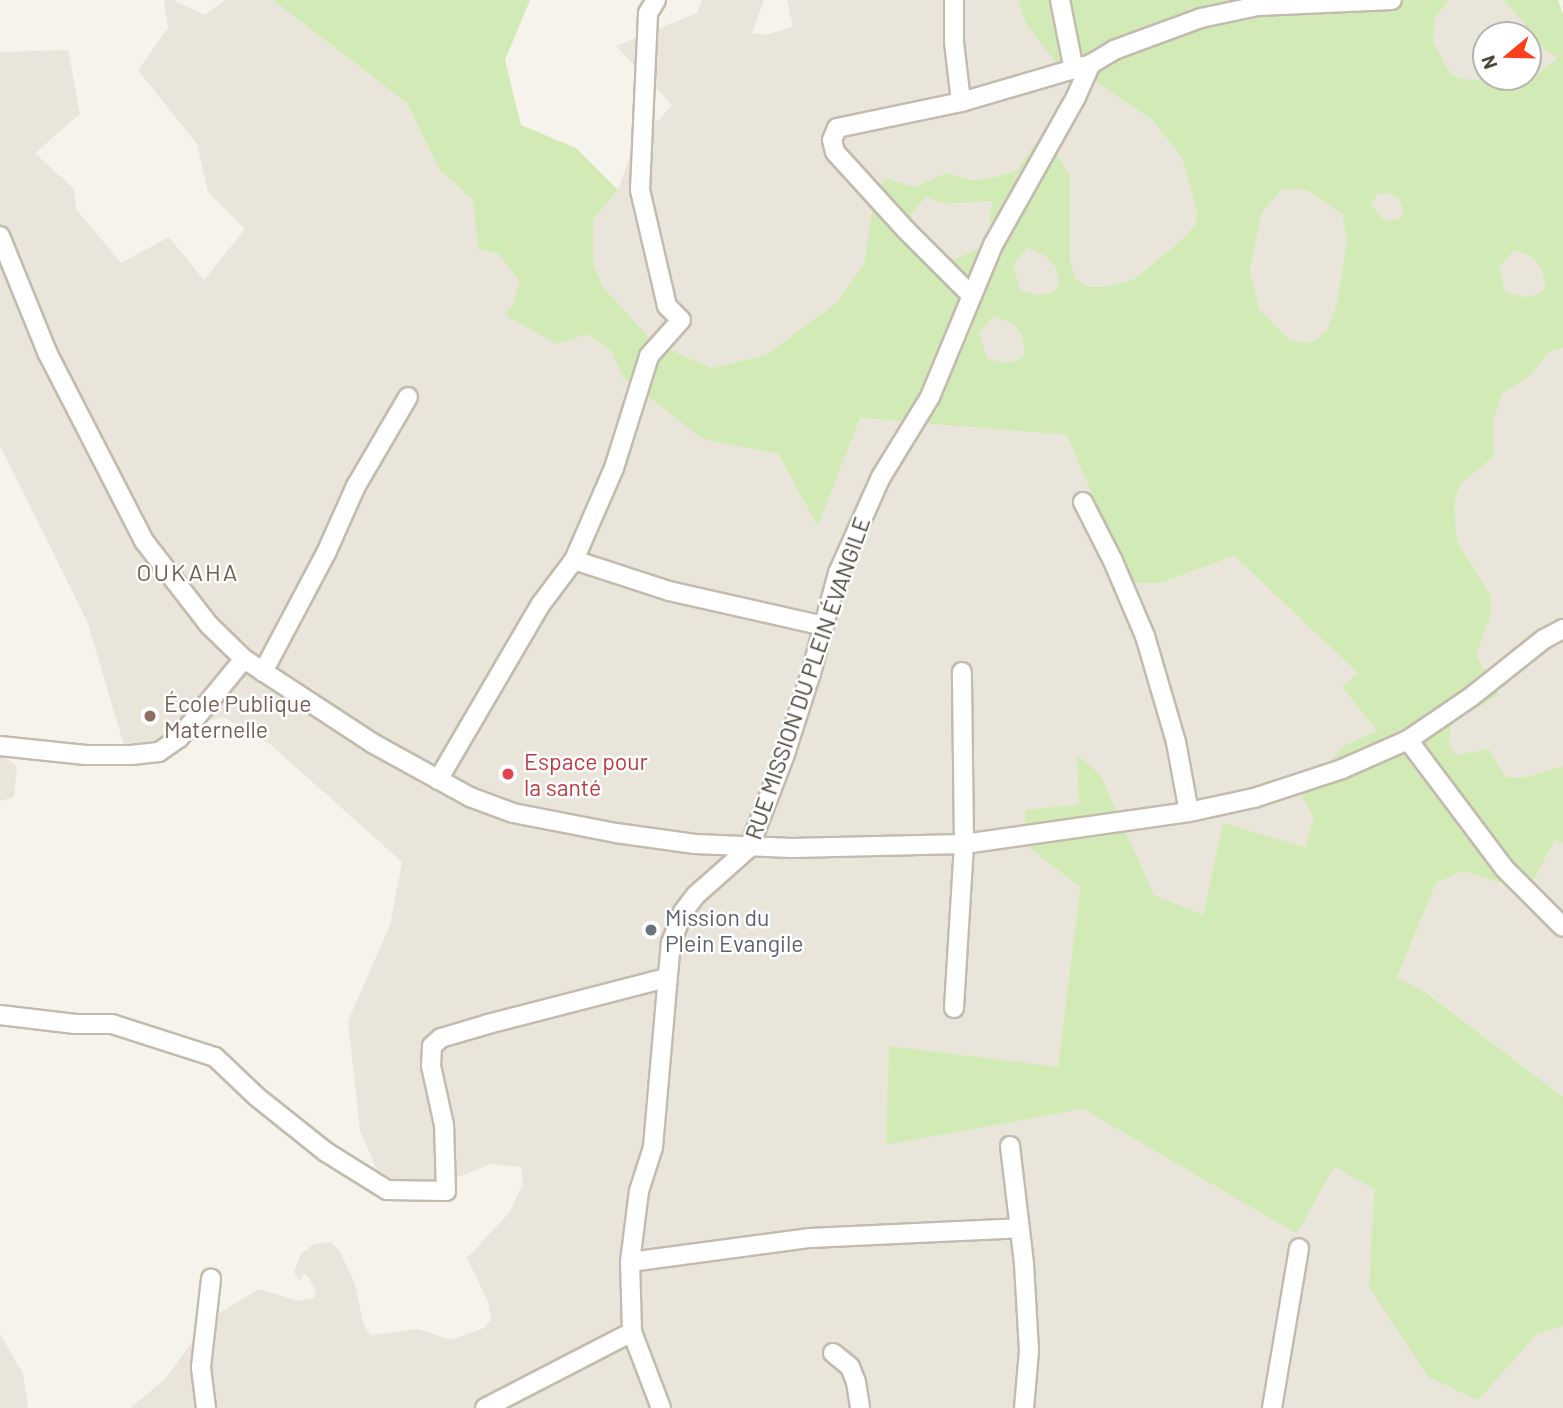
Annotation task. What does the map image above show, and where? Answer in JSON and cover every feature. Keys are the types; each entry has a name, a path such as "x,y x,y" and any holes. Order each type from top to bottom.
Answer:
{"street":[{"path":"438,780 541,604 574,560 614,468 649,356 681,320 667,306 639,190 648,13 656,0"},
{"path":"954,0 954,42 961,103"},
{"path":"1060,0 1082,67"},
{"path":"972,296 835,152 832,140 837,128 961,103 1082,67 1114,50 1201,18 1258,6 1392,0"},
{"name":"RUE MISSION DU PLEIN ÉVANGILE","path":"661,1408 632,1332 630,1262 639,1191 653,1147 671,943 683,912 696,895 749,848 785,754 838,573 866,506 930,397 993,245 1082,67"},
{"path":"0,236 48,354 144,541 209,625 244,659 374,744 470,797 513,813 616,833 749,848 964,844 1189,812 1254,798 1342,769 1408,740 1471,697 1544,639 1563,629"},
{"path":"263,672 327,551 356,486 408,397"},
{"path":"1083,502 1113,561 1145,636 1176,742 1189,812"},
{"path":"574,560 669,591 824,626"},
{"path":"0,746 86,755 131,755 159,751 179,738 244,659"},
{"path":"954,1008 964,844 962,672"},
{"path":"1408,740 1504,868 1563,927"},
{"path":"0,1015 75,1024 112,1024 215,1056 257,1097 327,1152 387,1190 446,1191 444,1125 431,1066 432,1046 441,1038 453,1034 666,978"},
{"path":"1010,1146 1029,1351 1024,1408"},
{"path":"630,1262 810,1238 1019,1228"},
{"path":"1272,1408 1299,1248"},
{"path":"206,1408 201,1367 211,1279"},
{"path":"485,1408 632,1332"},
{"path":"833,1353 849,1367 856,1382 860,1408"}],"shaded area":[{"path":"164,0 173,0 205,15 225,0 273,0 407,103 439,169 473,200 478,249 499,254 519,281 513,304 505,316 587,334 612,352 624,377 703,438 778,454 818,525 860,418 1067,435 1129,583 1160,583 1234,556 1358,673 1342,687 1377,731 1347,744 1314,817 1305,847 1223,824 1203,916 1154,895 1121,827 1079,804 1026,810 1024,844 1080,887 1058,1068 890,1046 886,1145 1083,1109 1297,1234 1333,1167 1374,1189 1369,1287 1478,1399 1537,1334 1563,1326 1563,1408 130,1408 165,1379 209,1319 259,1289 299,1301 314,1298 316,1292 309,1278 304,1274 299,1281 294,1272 301,1254 314,1244 331,1242 340,1252 355,1284 364,1326 371,1335 418,1329 451,1340 484,1328 491,1320 488,1302 467,1258 509,1213 523,1184 521,1167 491,1164 416,1194 403,1193 376,1168 360,1130 348,1021 390,925 402,862 271,745 224,717 207,721 177,745 126,752 87,621 0,446 0,52 68,50 80,114 35,153 74,189 76,209 121,263 169,237 204,280 245,229 208,192 197,144 138,70 168,28"},
{"path":"702,0 764,0 752,33 765,35 793,27 787,0 1018,0 1025,22 1086,81 1099,84 1152,120 1181,156 1197,211 1196,223 1184,238 1134,279 1110,286 1087,287 1076,279 1070,261 1070,176 1033,146 1017,170 996,177 972,180 946,173 914,187 887,178 875,190 864,264 836,303 766,355 712,368 654,343 603,287 593,263 593,220 618,190 639,130 660,119 672,105 616,46 697,13"},
{"path":"1449,0 1503,0 1523,21 1472,21 1472,80 1461,79 1450,73 1442,63 1433,42 1435,18"},
{"path":"1542,46 1557,57 1542,71"},
{"path":"1283,189 1307,190 1342,214 1347,243 1337,303 1327,330 1307,343 1289,339 1259,309 1250,269 1262,212"},
{"path":"1389,193 1399,199 1404,213 1399,219 1385,221 1371,205 1378,194"},
{"path":"926,197 945,204 992,201 987,245 952,260 937,244 928,242 915,228 911,214"},
{"path":"1028,248 1047,256 1056,268 1059,285 1053,292 1039,295 1020,290 1013,265"},
{"path":"1514,250 1533,258 1542,270 1545,287 1539,294 1525,297 1506,292 1499,267"},
{"path":"994,316 1013,324 1022,336 1025,353 1019,360 1005,363 987,358 979,333"},
{"path":"1563,348 1563,766 1523,778 1504,775 1456,755 1449,745 1451,724 1499,694 1476,656 1491,614 1491,596 1457,541 1454,502 1460,485 1494,456 1493,421 1502,394 1531,375 1550,351"},
{"path":"0,754 17,766 14,797 0,801"},
{"path":"1555,840 1563,843 1563,1097 1428,993 1397,979 1436,883 1464,871 1527,892"},
{"path":"0,1334 23,1374 28,1408 0,1408"}],"green space":[{"path":"273,0 530,0 505,60 521,125 576,148 618,190 593,220 593,263 603,287 654,343 712,368 766,355 836,303 864,264 875,190 887,178 914,187 946,173 972,180 996,177 1017,170 1033,146 1047,138 1070,176 1070,261 1076,279 1087,287 1110,286 1134,279 1184,238 1196,223 1197,211 1181,156 1152,120 1099,84 1086,81 1057,64 1025,22 1018,0 1449,0 1435,18 1433,42 1450,73 1461,79 1472,80 1472,91 1542,91 1542,71 1557,58 1542,47 1542,21 1523,21 1503,0 1558,0 1563,14 1563,348 1550,351 1531,375 1502,394 1493,421 1494,456 1460,485 1454,502 1457,541 1491,596 1491,614 1476,656 1500,694 1451,724 1449,745 1456,755 1489,749 1505,776 1523,778 1563,766 1563,843 1555,840 1527,892 1464,871 1436,883 1397,978 1427,993 1563,1097 1563,1326 1537,1334 1478,1400 1428,1377 1369,1287 1374,1189 1334,1167 1297,1234 1083,1109 886,1145 889,1046 1058,1067 1080,887 1024,844 1025,810 1079,804 1077,756 1100,774 1154,895 1203,915 1223,823 1305,847 1314,817 1299,791 1347,744 1377,731 1342,687 1358,673 1234,556 1160,583 1129,583 1067,435 860,418 818,526 778,454 703,439 623,377 612,352 587,334 557,344 505,315 513,304 519,281 499,254 478,249 473,200 439,169 407,103","holes":["1283,189 1307,190 1342,214 1347,242 1337,303 1327,330 1307,343 1289,339 1259,309 1250,269 1262,212","1389,193 1399,199 1404,213 1399,219 1385,221 1371,205 1378,194","926,197 945,204 992,201 987,245 952,260 937,244 928,242 915,228 911,214","1028,248 1046,256 1056,268 1059,284 1053,292 1039,295 1020,290 1013,265","1514,250 1533,258 1542,270 1545,287 1539,294 1525,297 1506,292 1499,268","994,316 1013,324 1022,336 1025,353 1019,360 1005,363 987,358 979,333"]}],"place":[{"name":"École Publique Maternelle","path":"150,716"},
{"name":"Espace pour la santé","path":"508,774"},
{"name":"Mission du Plein Evangile","path":"651,930"}],"district":[{"name":"OUKAHA","path":"188,572"}]}
